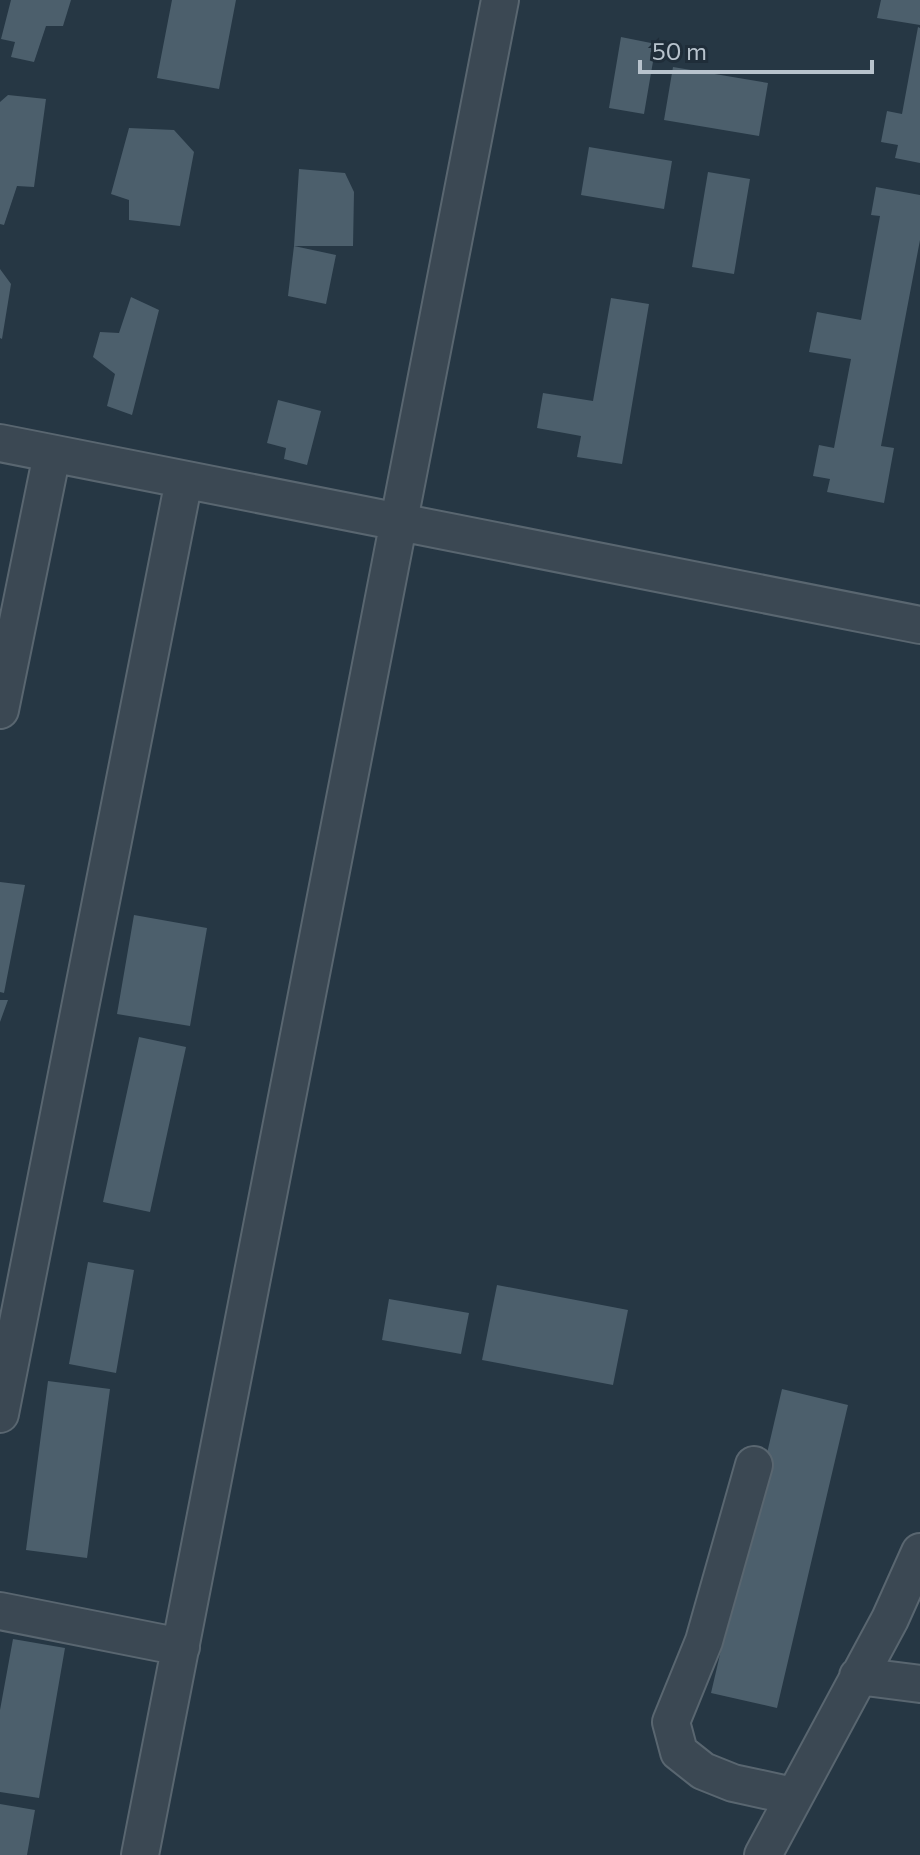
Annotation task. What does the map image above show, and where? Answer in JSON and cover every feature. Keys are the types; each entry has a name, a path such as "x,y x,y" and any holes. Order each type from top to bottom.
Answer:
{"street":[{"path":"140,1855 500,0"},
{"path":"0,443 920,625"},
{"path":"0,710 52,454"},
{"path":"0,1414 184,480"},
{"path":"754,1465 704,1641 671,1722 679,1752 703,1771 733,1783 793,1796"},
{"path":"763,1855 890,1619 920,1552"},
{"path":"0,1611 181,1647"},
{"path":"858,1676 920,1684"}],"building":[{"path":"11,0 71,0 63,26 46,26 34,62 11,57 15,42 1,39"},
{"path":"172,0 236,0 219,89 157,78"},
{"path":"881,0 920,0 920,25 877,18"},
{"path":"918,27 920,163 895,158 898,145 881,142 887,111 902,114"},
{"path":"621,37 656,44 644,114 609,108"},
{"path":"673,67 768,83 759,136 664,120"},
{"path":"8,95 46,99 34,187 17,186 4,225 0,224 0,102"},
{"path":"129,128 174,130 194,152 180,226 129,220 129,200 111,194"},
{"path":"589,147 672,161 664,209 581,195"},
{"path":"299,169 345,173 354,192 353,246 294,246"},
{"path":"708,172 750,179 734,274 692,267"},
{"path":"876,187 920,195 920,240 881,446 894,448 884,503 827,492 830,479 813,476 819,445 834,448 851,359 809,352 817,312 861,320 880,216 871,215"},
{"path":"294,246 336,255 326,304 288,296"},
{"path":"0,269 11,284 2,339 0,338"},
{"path":"131,297 159,310 132,415 107,406 115,374 93,357 100,332 119,333"},
{"path":"611,298 649,304 622,464 577,457 581,436 537,428 543,393 593,401"},
{"path":"278,400 321,411 307,465 284,459 286,448 267,443"},
{"path":"0,882 25,885 4,993 0,992"},
{"path":"134,915 207,928 190,1026 117,1014"},
{"path":"0,1000 8,1000 0,1022"},
{"path":"139,1037 186,1047 150,1212 103,1202"},
{"path":"88,1262 134,1270 116,1373 69,1364"},
{"path":"497,1285 628,1310 613,1385 482,1360"},
{"path":"389,1299 469,1313 461,1354 382,1340"},
{"path":"48,1381 110,1389 87,1558 26,1550"},
{"path":"782,1389 848,1405 777,1708 711,1693"},
{"path":"13,1639 65,1648 39,1798 0,1792 0,1710"},
{"path":"0,1804 35,1810 27,1855 0,1855"}]}
